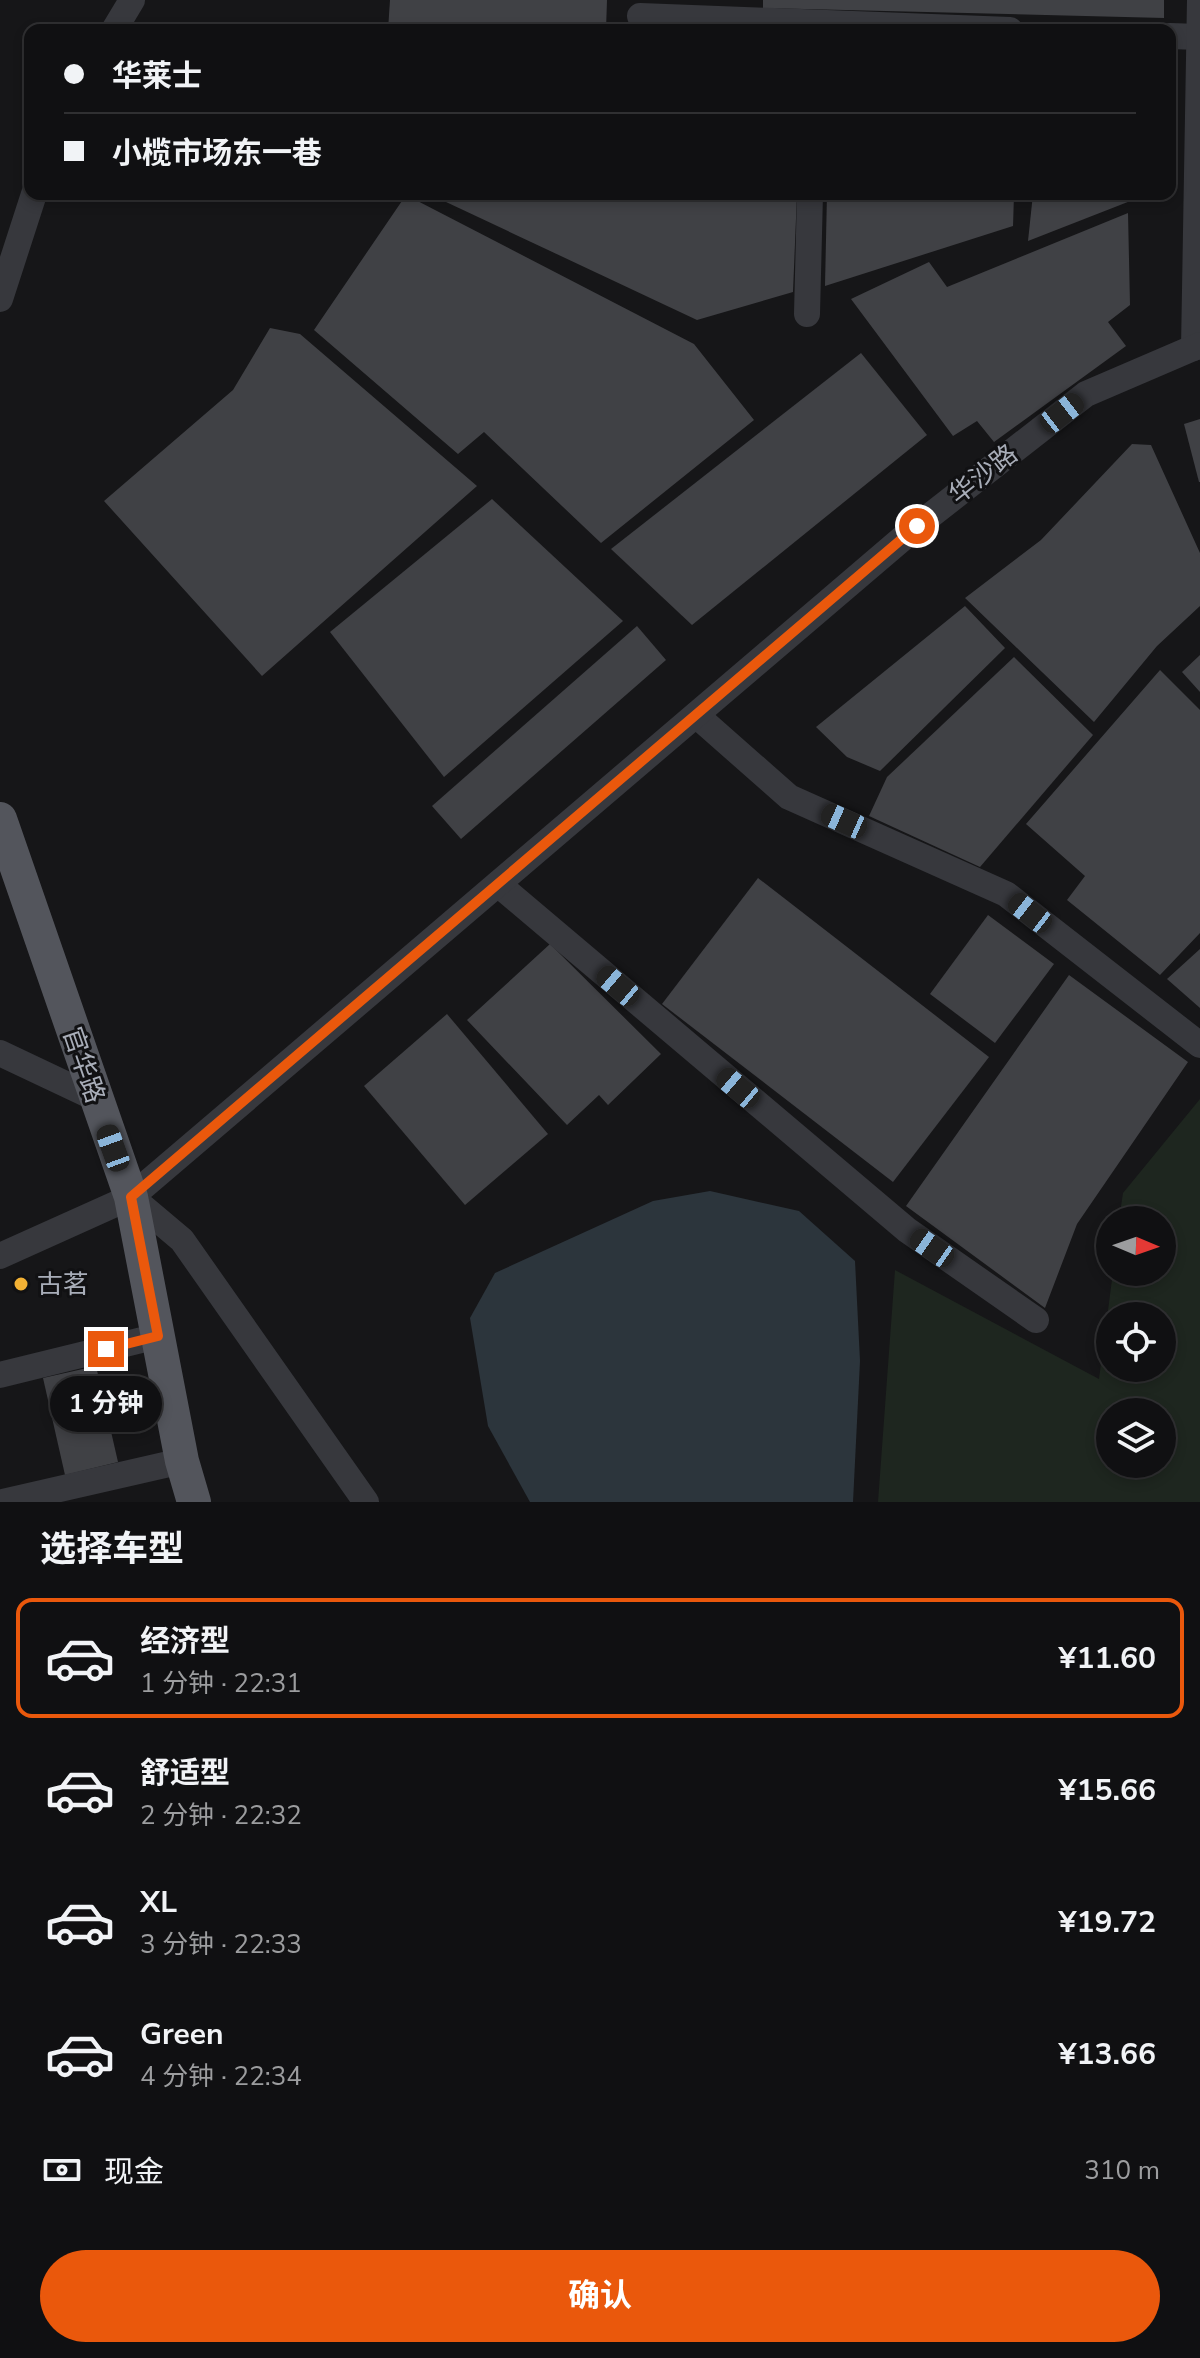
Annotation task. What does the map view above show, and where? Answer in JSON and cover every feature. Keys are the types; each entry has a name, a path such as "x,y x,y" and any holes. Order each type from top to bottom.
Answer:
{"main road":[{"name":"官华路","path":"0,819 131,1197 182,1461 194,1502"}],"street":[{"path":"118,24 132,0"},
{"path":"1197,346 1200,0"},
{"path":"640,16 780,24"},
{"path":"1176,36 1199,37"},
{"path":"0,299 32,200"},
{"path":"807,314 810,200"},
{"name":"华沙路","path":"0,1256 131,1197 917,526 1086,394 1197,346"},
{"path":"696,715 789,797 1006,894 1200,1045"},
{"path":"498,884 907,1230 1036,1320"},
{"path":"0,1053 95,1098"},
{"path":"131,1197 182,1240 366,1502"},
{"path":"0,1375 158,1336"},
{"path":"3,1502 182,1461"}],"shaded area":[{"path":"1200,1099 1200,1502 878,1502 895,1270 1096,1377 1096,1382 1176,1382 1176,1302 1109,1302 1111,1286 1176,1286 1176,1206 1121,1206 1123,1193"},
{"path":"710,1191 799,1211 855,1261 860,1361 853,1502 530,1502 488,1426 470,1318 495,1273 653,1201"}],"building":[{"path":"390,0 607,0 606,24 388,24"},
{"path":"763,0 1164,0 1164,18 763,8"},
{"path":"403,200 416,200 694,344 754,420 601,543 484,432 458,454 314,330"},
{"path":"442,200 797,200 793,292 697,320"},
{"path":"827,200 1014,200 1013,226 825,286"},
{"path":"1032,200 1133,200 1028,241"},
{"path":"1128,213 1130,305 1108,322 1126,346 994,442 977,421 953,436 851,299 929,262 947,287"},
{"path":"270,328 300,334 477,486 262,676 104,501 233,390"},
{"path":"861,353 927,435 692,625 611,549"},
{"path":"1200,419 1200,482 1199,482 1184,424"},
{"path":"1132,444 1151,445 1200,553 1200,606 1157,646 1094,722 965,598 1041,540"},
{"path":"492,499 623,621 444,777 330,632"},
{"path":"965,606 1005,648 880,771 847,757 816,727"},
{"path":"637,626 666,660 461,839 432,806"},
{"path":"1200,655 1200,692 1182,672"},
{"path":"1014,657 1093,735 980,867 869,816 887,777"},
{"path":"1160,670 1200,710 1200,933 1160,975 1067,900 1085,876 1026,824"},
{"path":"758,878 989,1057 893,1182 662,1004"},
{"path":"988,915 1054,964 995,1043 930,994"},
{"path":"550,944 661,1054 608,1105 599,1095 567,1125 467,1020"},
{"path":"1200,949 1200,1008 1167,979"},
{"path":"1069,975 1188,1062 1077,1224 1045,1308 906,1206"},
{"path":"447,1014 548,1134 465,1205 364,1086"},
{"path":"96,1366 118,1462 65,1475 43,1378"}],"place":[{"name":"古茗","path":"21,1284"}],"route":[{"path":"106,1349 158,1336 131,1197 917,526"}]}
